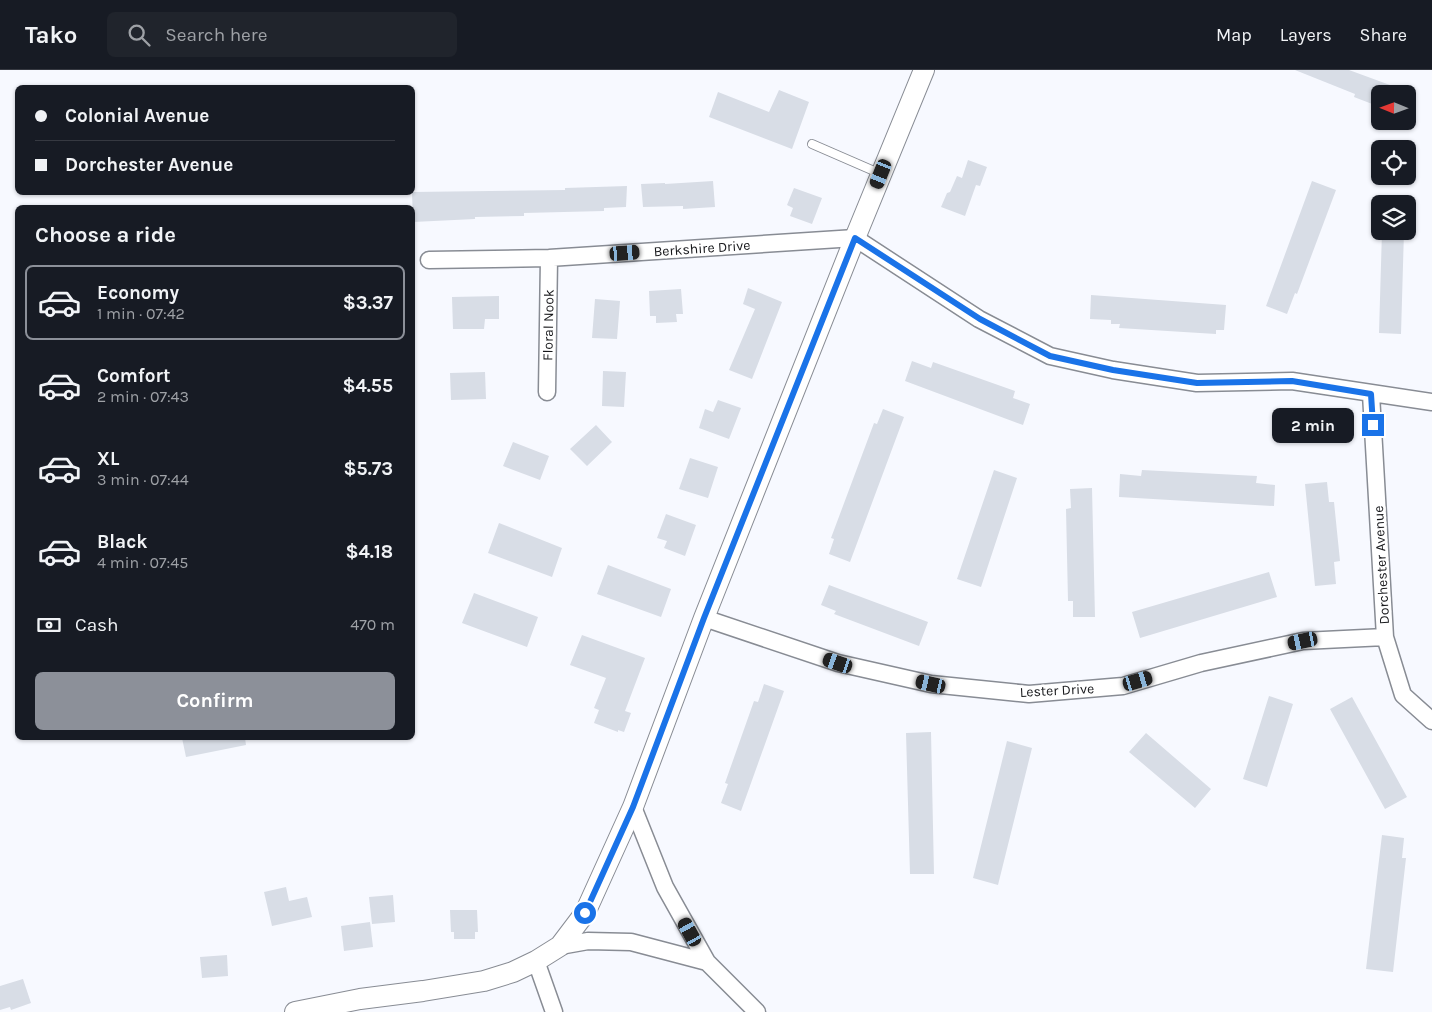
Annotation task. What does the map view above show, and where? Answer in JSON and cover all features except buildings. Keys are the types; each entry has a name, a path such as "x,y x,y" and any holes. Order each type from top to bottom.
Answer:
{"street":[{"path":"295,1012 360,998 423,991 484,981 513,972 536,961 560,946 585,913 633,807 704,618 924,70"},
{"path":"855,238 980,319 1050,356 1113,370 1197,383 1292,381 1432,402"},
{"name":"Berkshire Drive","path":"429,260 549,258 855,238"},
{"name":"Floral Nook","path":"547,392 549,258"},
{"name":"Dorchester Avenue","path":"1371,394 1385,637 1403,695 1432,721"},
{"name":"Lester Drive","path":"704,618 838,663 931,684 1029,694 1123,686 1201,663 1303,641 1385,637"},
{"path":"633,807 665,887 707,962 757,1012"},
{"path":"560,946 588,941 631,942 707,962"},
{"path":"536,961 554,1012"}],"lane":[{"path":"812,144 881,174"}],"route":[{"path":"585,913 633,807 704,618 855,238 980,319 1050,356 1113,370 1197,383 1292,381 1371,394 1373,425"}]}
